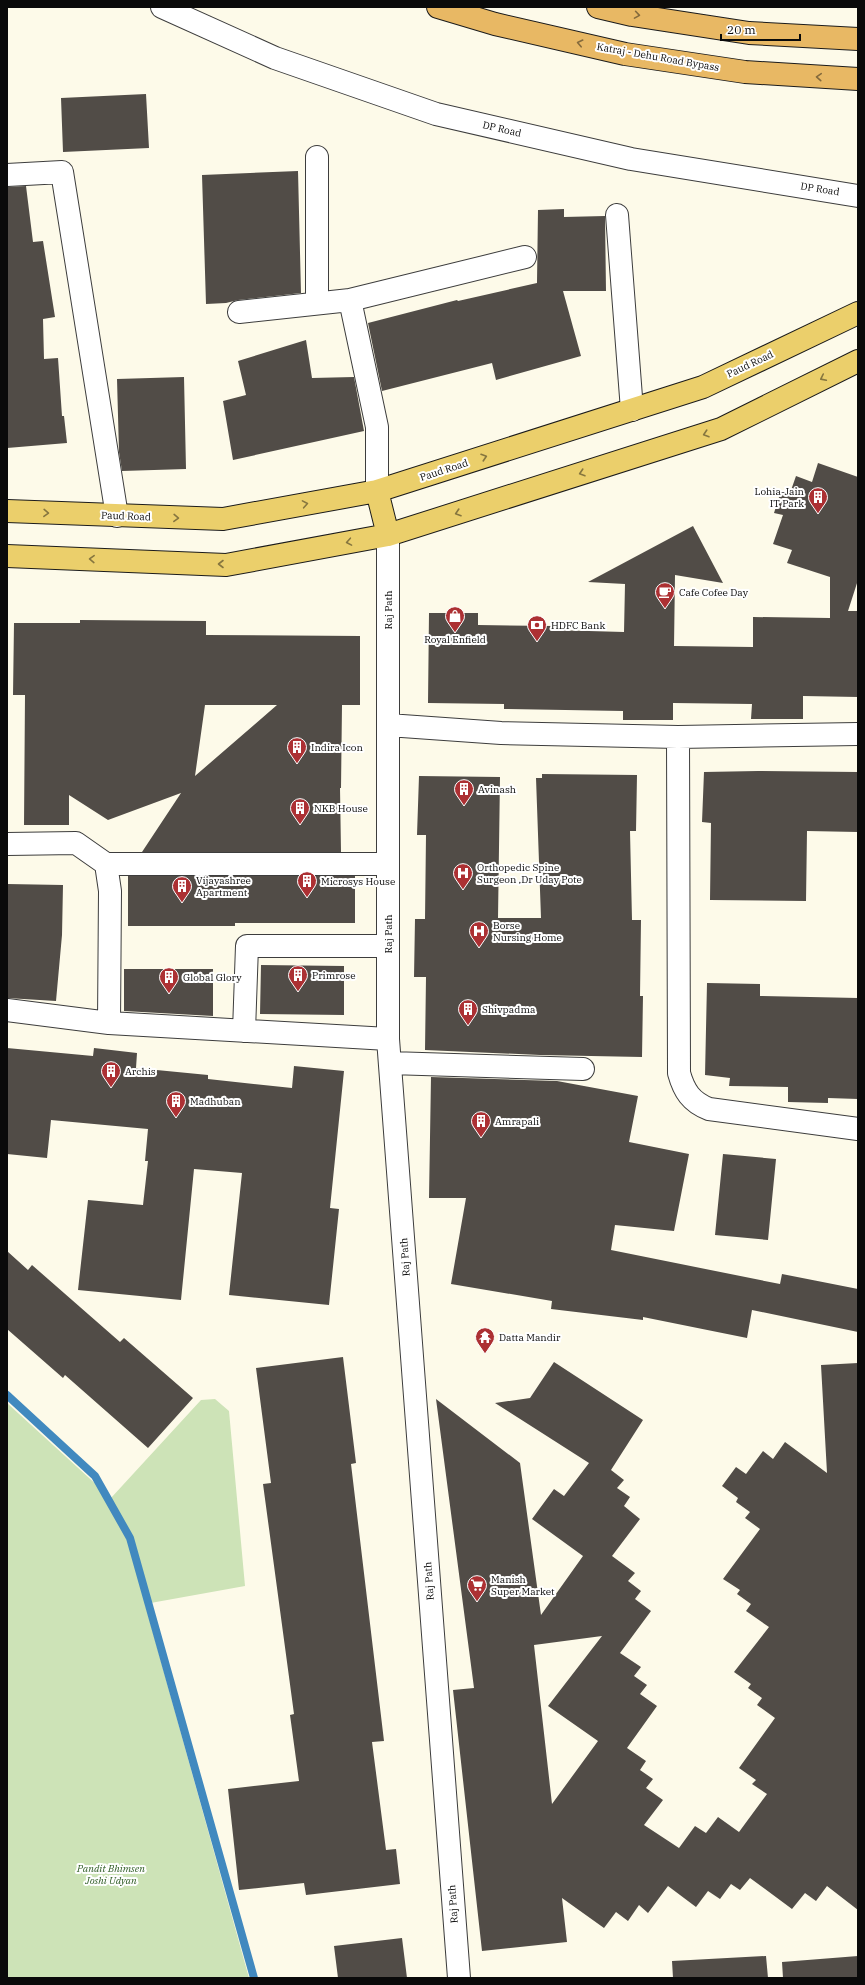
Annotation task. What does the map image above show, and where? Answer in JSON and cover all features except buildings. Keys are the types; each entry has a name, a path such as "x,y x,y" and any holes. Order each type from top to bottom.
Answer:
{"highway":[{"name":"Katraj - Dehu Road Bypass","path":"438,7 495,24 625,54 745,72 858,79"},
{"path":"598,7 632,15 749,32 858,39"}],"main road":[{"name":"Paud Road","path":"7,511 223,519 377,491 703,387 858,313"},
{"path":"7,556 226,565 388,536 721,429 858,361"},
{"path":"377,491 388,536"}],"street":[{"name":"DP Road","path":"162,7 275,58 436,114 631,159 858,196"},
{"path":"317,157 318,303"},
{"path":"7,175 62,172 117,516"},
{"path":"617,215 632,410"},
{"path":"239,312 350,300 525,257"},
{"path":"350,300 377,427 377,491"},
{"name":"Raj Path","path":"388,536 388,1039 459,1978"},
{"path":"388,725 501,733 678,736 858,734"},
{"path":"678,736 679,1073 683,1085 693,1100 709,1109 858,1129"},
{"path":"7,844 76,843 106,864 388,864"},
{"path":"106,864 110,891 109,1023"},
{"path":"244,1031 247,946 388,946"},
{"path":"7,1010 109,1023 388,1039"},
{"path":"390,1063 583,1069"}],"green space":[{"name":"Pandit Bhimsen Joshi Udyan","path":"215,1399 229,1411 245,1586 145,1604 249,1978 7,1978 7,1403 111,1498 201,1400"}],"waterway":[{"path":"7,1395 95,1476 130,1538 254,1978"}],"place":[{"name":"Lohia-Jain IT Park","path":"818,514"},
{"name":"Cafe Cofee Day","path":"665,609"},
{"name":"Royal Enfield","path":"455,633"},
{"name":"HDFC Bank","path":"537,642"},
{"name":"Indira Icon","path":"297,764"},
{"name":"Avinash","path":"464,806"},
{"name":"NKB House","path":"300,825"},
{"name":"Orthopedic Spine Surgeon ,Dr Uday Pote","path":"463,890"},
{"name":"Microsys House","path":"307,898"},
{"name":"Vijayashree Apartment","path":"182,903"},
{"name":"Borse Nursing Home","path":"479,948"},
{"name":"Primrose","path":"298,992"},
{"name":"Global Glory","path":"169,994"},
{"name":"Shivpadma","path":"468,1026"},
{"name":"Archis","path":"111,1088"},
{"name":"Madhuban","path":"176,1118"},
{"name":"Amrapali","path":"481,1138"},
{"name":"Datta Mandir","path":"485,1354"},
{"name":"Manish Super Market","path":"477,1602"}]}
